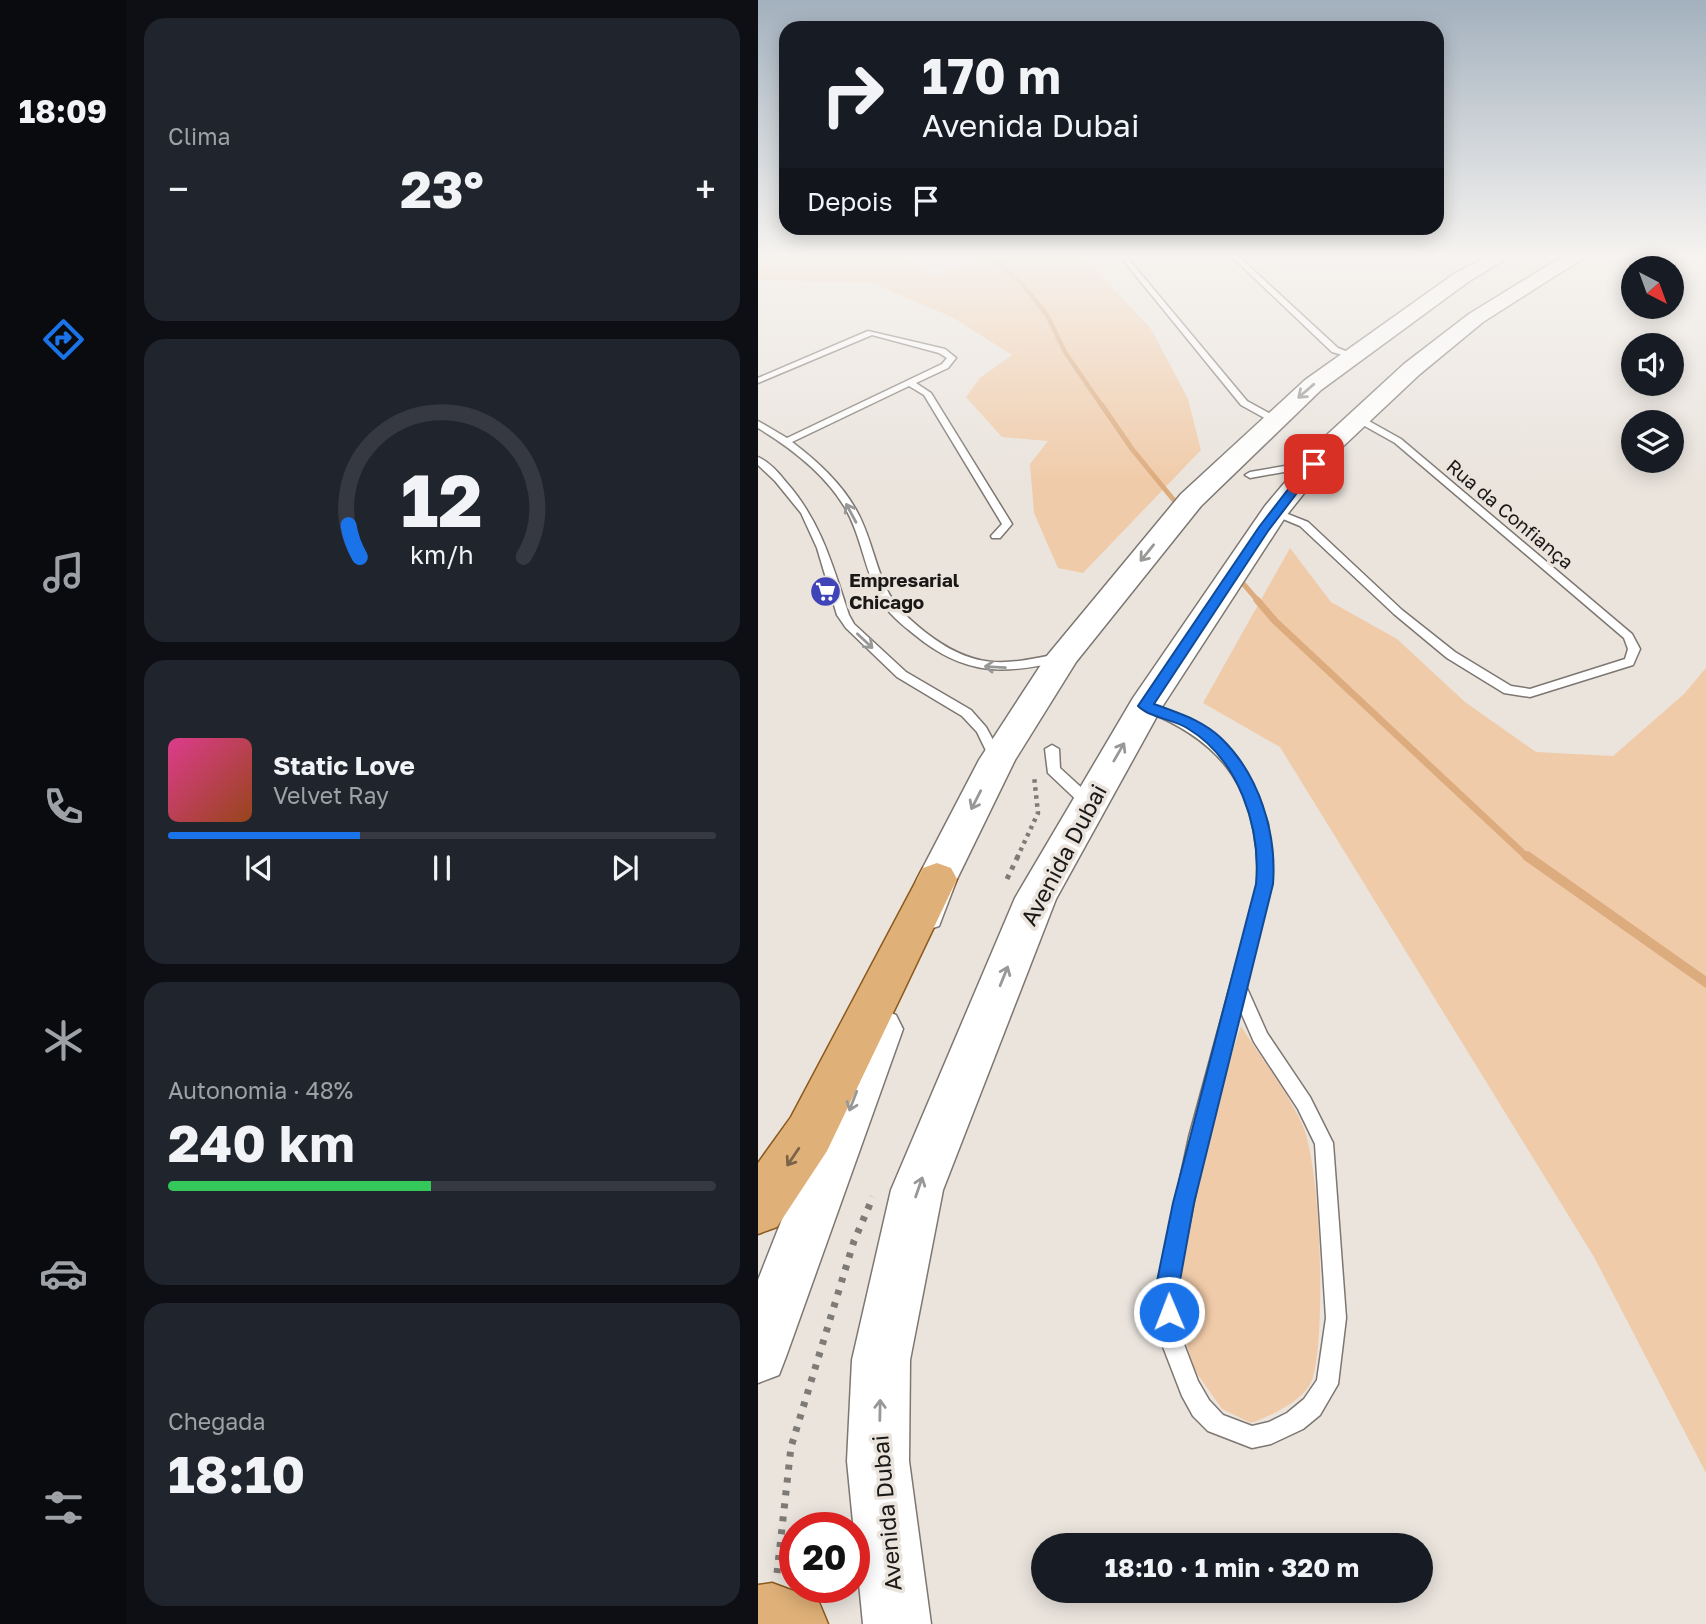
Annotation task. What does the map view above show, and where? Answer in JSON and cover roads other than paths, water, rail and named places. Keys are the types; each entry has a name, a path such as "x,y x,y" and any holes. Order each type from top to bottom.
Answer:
{"main road":[{"path":"758,1208 809,1134 937,879"},
{"path":"758,1619 772,1617 794,1624"}],"street":[{"name":"Avenida Dubai","path":"897,1624 878,1461 881,1360 917,1190 1036,898 1145,706 1275,513 1294,440 1350,356 1386,331"},
{"name":"Avenida Dubai","path":"758,1354 937,879 997,760 1062,657 1191,500 1294,440 1357,418 1461,331"}],"lane":[{"path":"1184,331 1244,403 1294,440 1250,475"},
{"path":"1314,331 1335,350 1350,356"},
{"path":"758,381 871,333 942,351 952,358 945,366 911,384 786,442"},
{"path":"911,384 927,393 1007,524 996,536"},
{"name":"Rua da Confiança","path":"1275,513 1304,524 1398,612 1451,655 1508,690 1530,693 1629,662 1634,655 1634,645 1628,636 1398,442 1357,418"},
{"path":"758,424 786,442 823,474 850,507 885,599 901,618 934,646 973,666 1002,668 1062,657"},
{"path":"759,463 796,498 814,524 843,615 850,626 920,687 956,704 970,716 988,739 997,760"},
{"path":"1145,706 1191,723 1216,742 1235,766 1253,803 1266,842 1265,884 1198,1137 1167,1286 1171,1339 1190,1388 1201,1408 1216,1423 1252,1437 1271,1433 1295,1421 1312,1407 1327,1384 1336,1318 1324,1143 1304,1103 1260,1037 1239,988"},
{"path":"1052,749 1053,770 1090,804"}],"waterway":[{"path":"1055,331 1065,352 1102,406"},
{"path":"1101,404 1132,449 1177,504"},
{"path":"1240,580 1259,602"},
{"path":"1257,600 1275,621 1528,858"},
{"path":"1527,856 1707,983"}],"place":[{"name":"Empresarial Chicago","path":"826,591"}]}
